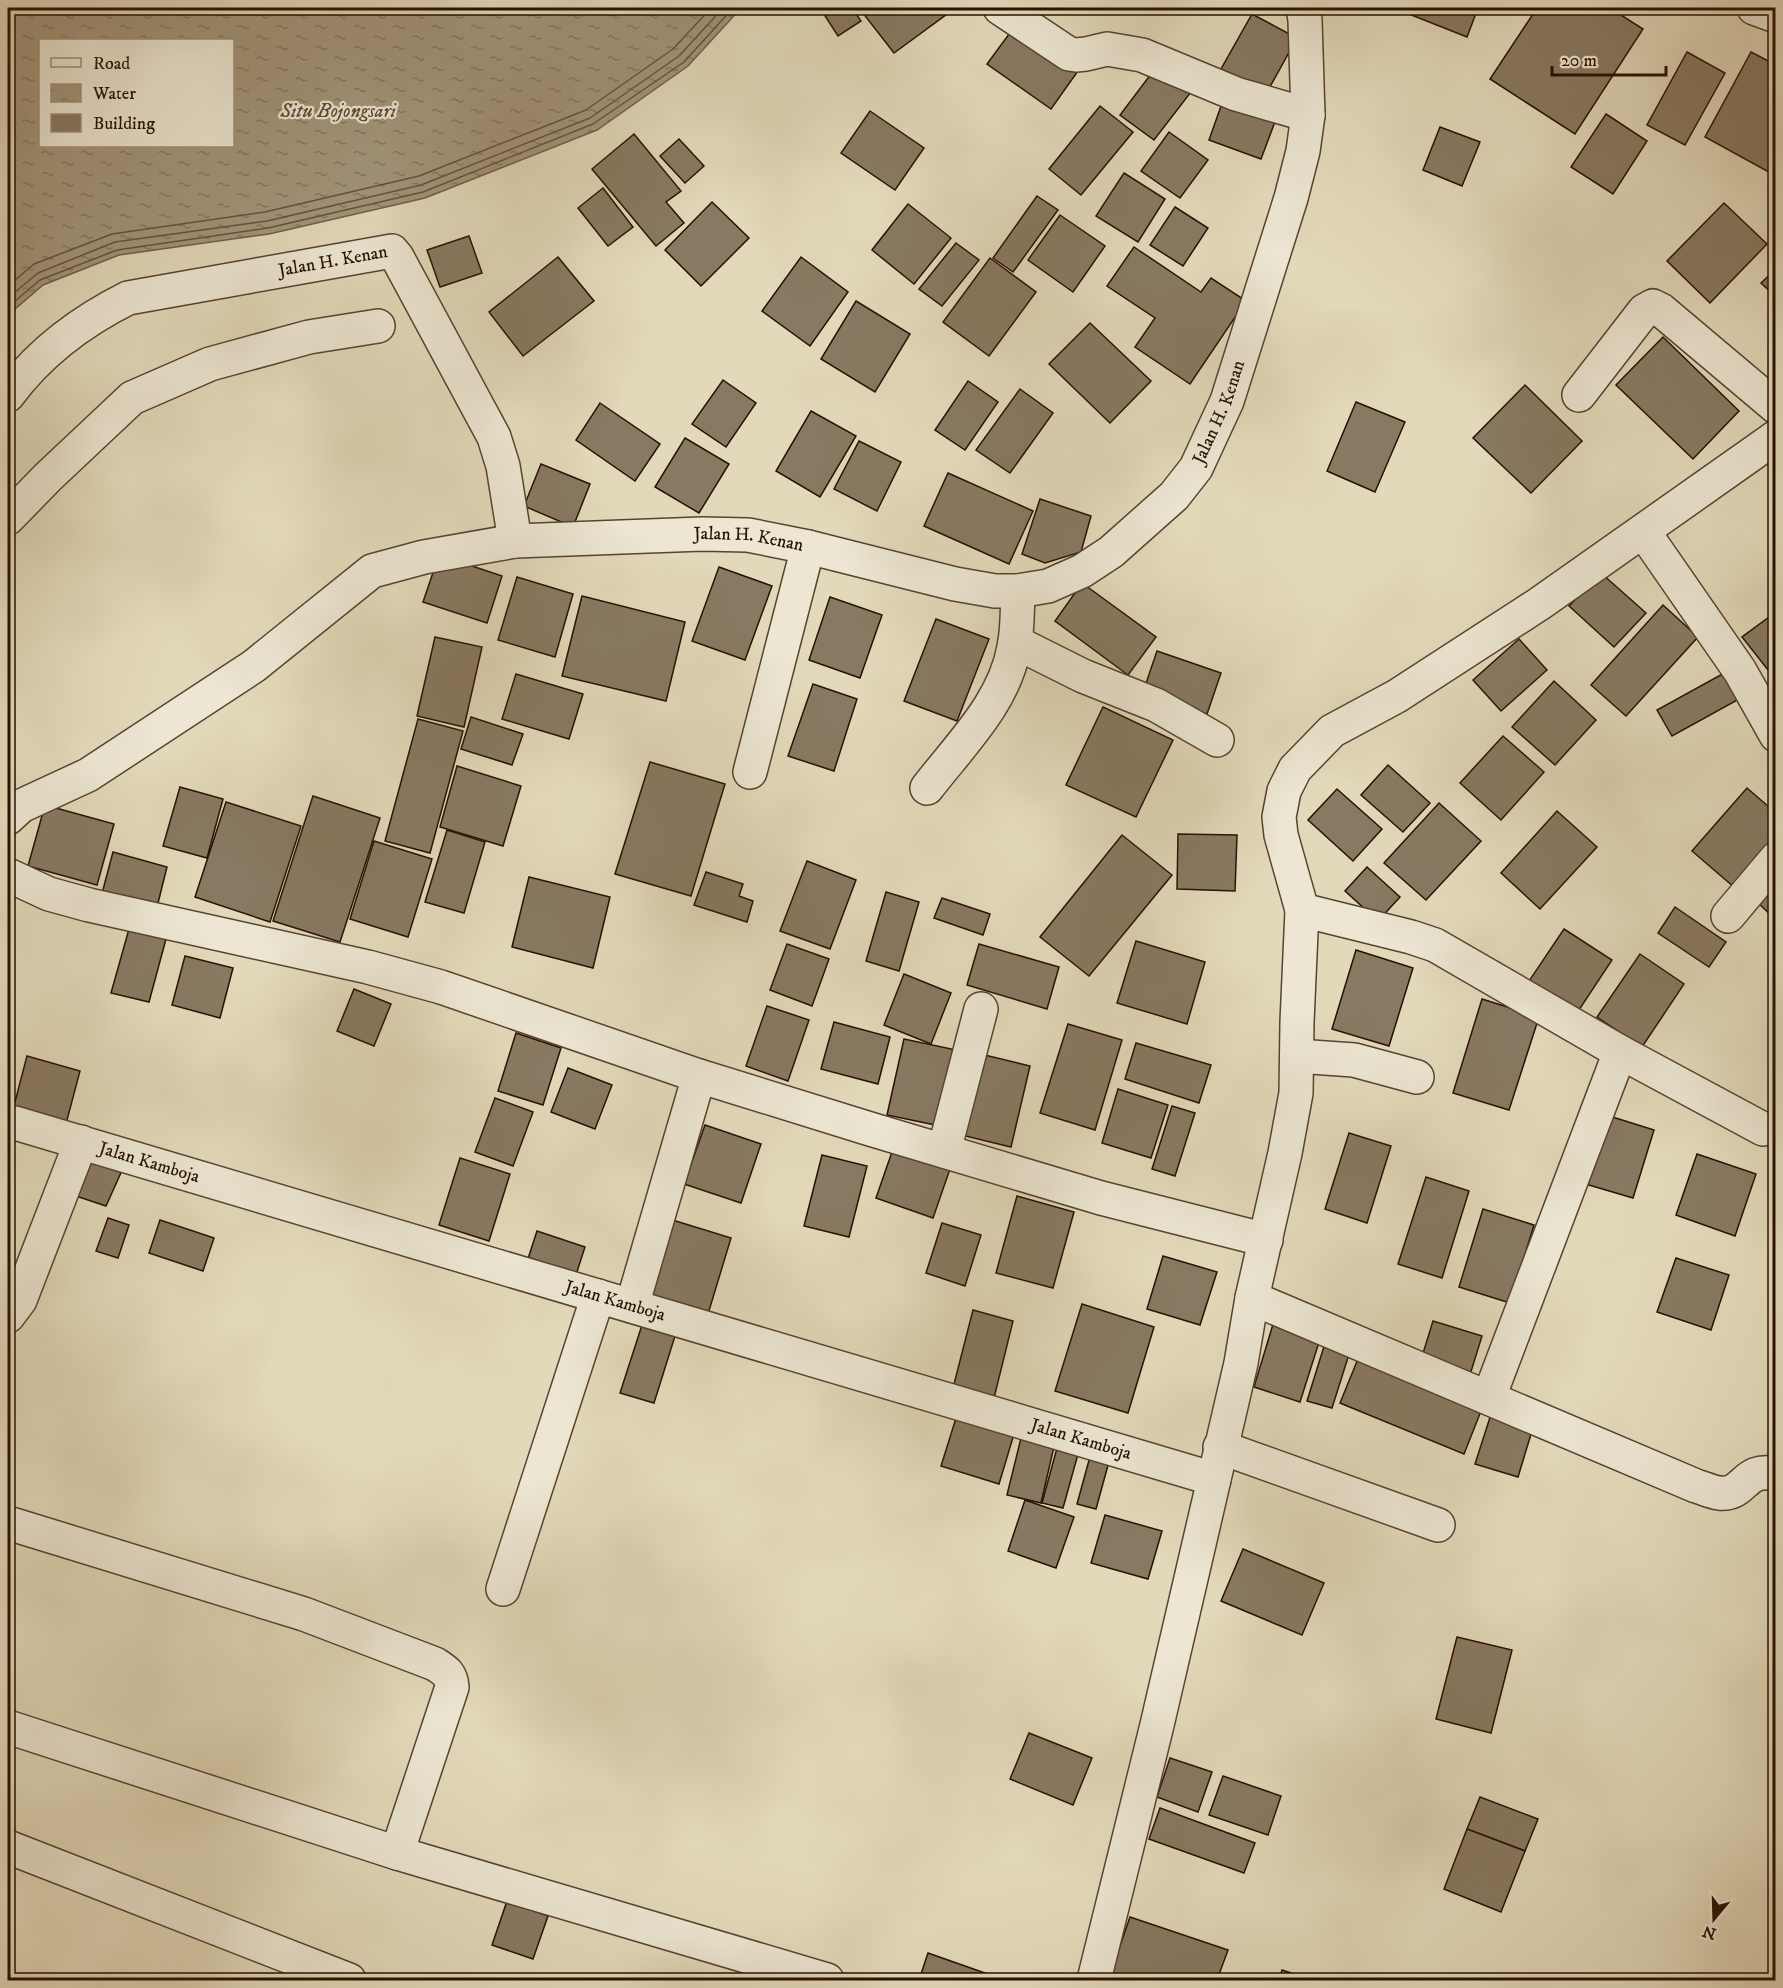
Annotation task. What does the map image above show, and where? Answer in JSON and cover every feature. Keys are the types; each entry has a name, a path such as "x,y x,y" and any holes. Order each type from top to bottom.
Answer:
{"street":[{"path":"1000,8 1069,54 1076,56 1107,49 1142,55 1236,94 1308,115"},
{"name":"Jalan H. Kenan","path":"8,394 22,376 62,339 96,314 128,297 392,251 494,437 503,466 515,541 702,534 748,536 808,547 956,584 995,591 1018,591 1048,585 1082,570 1111,552 1174,496 1196,468 1212,437 1240,361 1291,198 1303,151 1308,115 1303,8"},
{"path":"1754,8 1776,16"},
{"path":"1580,395 1644,311 1653,306 1661,310 1776,407"},
{"path":"8,519 48,477 132,398 210,364 309,337 378,326"},
{"path":"1094,1980 1157,1725 1241,1362 1252,1298 1296,1093 1302,910 1281,835 1279,817 1284,791 1294,769 1332,731 1397,696 1475,647 1776,437"},
{"path":"1642,531 1740,670 1776,735"},
{"path":"8,818 21,806 88,775 254,666 372,571 424,557 515,541"},
{"path":"750,772 808,547"},
{"path":"927,788 999,693 1008,673 1015,642 1018,591"},
{"path":"1015,642 1083,676 1156,705 1217,740"},
{"path":"1728,916 1776,859"},
{"path":"8,875 49,894 89,905 368,967 441,987 699,1076 1101,1198 1266,1240"},
{"path":"1302,910 1411,936 1435,945 1620,1052 1763,1129"},
{"path":"944,1151 981,1009"},
{"path":"1489,1397 1620,1052"},
{"path":"1297,1056 1354,1060 1417,1077"},
{"path":"632,1306 699,1076"},
{"name":"Jalan Kamboja","path":"15,1123 632,1306 1217,1463 1438,1525"},
{"path":"8,1316 20,1300 81,1142"},
{"path":"503,1589 598,1296"},
{"path":"1252,1298 1696,1486 1721,1493 1736,1490 1757,1472 1766,1471 1776,1474"},
{"path":"8,1523 304,1614 435,1664 446,1671 451,1676 450,1697 398,1852"},
{"path":"8,1727 398,1852 827,1980"},
{"path":"8,1847 349,1980"}],"water":[{"name":"Situ Bojongsari","path":"8,8 741,8 688,66 597,130 425,198 269,234 119,255 43,285 8,315"}],"building":[{"path":"820,8 852,8 861,21 838,36"},
{"path":"859,8 942,8 947,14 894,53"},
{"path":"1091,8 1108,8 1105,14"},
{"path":"1400,8 1478,8 1467,37 1399,10"},
{"path":"1537,8 1610,8 1643,29 1575,134 1490,79"},
{"path":"1252,14 1297,38 1266,94 1221,69"},
{"path":"1015,26 1078,71 1051,109 987,64"},
{"path":"1687,52 1725,73 1685,145 1647,125"},
{"path":"1751,52 1776,65 1776,176 1705,137"},
{"path":"1157,66 1191,92 1154,140 1120,115"},
{"path":"1226,92 1279,111 1261,159 1209,140"},
{"path":"1100,106 1133,132 1081,195 1049,169"},
{"path":"870,111 924,148 895,190 841,153"},
{"path":"1606,114 1647,141 1613,194 1571,167"},
{"path":"1440,127 1480,142 1462,186 1423,170"},
{"path":"1169,132 1208,160 1180,198 1141,171"},
{"path":"634,134 681,191 666,202 684,223 656,246 592,169"},
{"path":"679,139 704,166 685,183 660,156"},
{"path":"1124,173 1165,199 1138,242 1096,216"},
{"path":"603,188 633,227 608,246 578,208"},
{"path":"1037,196 1058,210 1013,272 993,258"},
{"path":"712,202 749,238 701,286 665,250"},
{"path":"1724,203 1767,244 1710,303 1667,261"},
{"path":"908,204 951,238 914,284 872,250"},
{"path":"1175,207 1208,228 1183,266 1150,245"},
{"path":"1060,215 1105,246 1073,292 1028,260"},
{"path":"469,236 482,273 440,287 427,250"},
{"path":"956,243 979,260 942,306 919,289"},
{"path":"1134,247 1201,292 1211,278 1246,301 1190,384 1135,347 1155,318 1107,286"},
{"path":"558,257 594,301 523,356 489,312"},
{"path":"801,257 848,292 810,346 762,311"},
{"path":"990,258 1036,292 989,356 943,322"},
{"path":"1776,269 1776,297 1761,283"},
{"path":"856,301 910,334 875,392 821,359"},
{"path":"1090,323 1151,381 1110,423 1049,364"},
{"path":"1663,337 1739,411 1693,459 1616,385"},
{"path":"723,380 756,403 726,447 692,424"},
{"path":"968,381 998,402 965,450 935,430"},
{"path":"1525,385 1582,441 1531,493 1473,438"},
{"path":"1020,389 1053,413 1010,473 976,450"},
{"path":"1356,402 1405,422 1375,492 1327,471"},
{"path":"600,403 660,444 635,481 576,440"},
{"path":"811,411 856,436 820,497 776,471"},
{"path":"685,438 729,464 699,513 655,487"},
{"path":"859,441 901,462 877,511 834,489"},
{"path":"541,464 590,484 573,527 524,506"},
{"path":"948,473 1033,511 1009,564 924,526"},
{"path":"1040,499 1091,516 1081,552 1045,563 1022,554"},
{"path":"439,555 502,576 487,623 423,602"},
{"path":"719,567 772,586 745,660 692,641"},
{"path":"1601,573 1646,613 1614,647 1569,606"},
{"path":"517,577 573,594 555,657 498,640"},
{"path":"1082,583 1156,637 1128,675 1055,621"},
{"path":"582,596 685,622 666,701 562,676"},
{"path":"830,597 882,615 860,678 809,660"},
{"path":"1663,605 1698,637 1626,716 1591,685"},
{"path":"1776,612 1776,680 1742,637"},
{"path":"936,619 989,639 957,721 904,701"},
{"path":"435,637 482,647 464,727 417,716"},
{"path":"1519,639 1547,670 1501,711 1473,680"},
{"path":"1157,651 1221,673 1207,714 1143,692"},
{"path":"1726,672 1741,698 1672,736 1657,710"},
{"path":"516,674 583,694 569,739 502,719"},
{"path":"1554,681 1596,720 1555,765 1512,727"},
{"path":"813,684 857,699 834,771 788,756"},
{"path":"1103,707 1173,740 1136,817 1066,785"},
{"path":"471,717 523,734 512,765 461,749"},
{"path":"418,719 463,731 430,853 385,841"},
{"path":"1503,736 1544,772 1501,820 1460,783"},
{"path":"650,762 725,784 691,896 615,874"},
{"path":"1388,765 1430,803 1403,832 1361,795"},
{"path":"457,766 521,786 503,846 440,827"},
{"path":"180,787 223,799 207,858 163,846"},
{"path":"1747,788 1776,813 1776,841 1735,888 1692,851"},
{"path":"1337,789 1382,829 1353,861 1308,820"},
{"path":"313,796 380,818 340,942 273,921"},
{"path":"226,802 301,826 270,922 195,897"},
{"path":"1439,803 1481,841 1426,900 1384,863"},
{"path":"45,805 114,824 97,885 28,866"},
{"path":"1557,811 1597,847 1540,909 1501,873"},
{"path":"447,830 485,842 464,913 425,902"},
{"path":"1178,834 1237,835 1235,891 1177,889"},
{"path":"1122,835 1172,875 1089,976 1040,937"},
{"path":"374,841 432,859 408,937 350,919"},
{"path":"113,852 167,867 155,915 100,901"},
{"path":"807,861 856,880 830,949 780,931"},
{"path":"1367,867 1400,897 1378,921 1345,891"},
{"path":"706,872 743,884 739,896 753,901 747,922 694,905"},
{"path":"1776,876 1776,920 1753,898"},
{"path":"529,877 610,897 593,968 512,947"},
{"path":"886,892 919,902 899,971 866,961"},
{"path":"942,898 990,914 983,935 934,918"},
{"path":"1675,907 1726,942 1709,967 1658,933"},
{"path":"129,929 166,939 149,1002 111,993"},
{"path":"1564,929 1612,960 1571,1022 1523,990"},
{"path":"1136,941 1205,962 1187,1024 1117,1003"},
{"path":"787,944 829,959 812,1006 770,990"},
{"path":"979,944 1059,967 1047,1009 967,985"},
{"path":"1356,950 1413,968 1389,1046 1332,1029"},
{"path":"1640,954 1684,984 1642,1047 1597,1017"},
{"path":"185,956 233,968 220,1018 172,1005"},
{"path":"904,974 951,993 931,1044 884,1025"},
{"path":"354,989 391,1004 374,1046 337,1031"},
{"path":"1482,999 1539,1017 1509,1110 1453,1093"},
{"path":"767,1006 809,1020 788,1081 746,1066"},
{"path":"834,1022 890,1037 878,1084 821,1069"},
{"path":"1068,1024 1122,1040 1095,1130 1040,1113"},
{"path":"516,1033 561,1048 543,1105 498,1091"},
{"path":"904,1039 961,1051 945,1127 887,1115"},
{"path":"1136,1043 1211,1065 1199,1103 1125,1079"},
{"path":"972,1052 1030,1066 1011,1147 953,1133"},
{"path":"27,1056 80,1071 63,1135 10,1121"},
{"path":"568,1068 612,1085 595,1129 551,1112"},
{"path":"1118,1089 1168,1105 1151,1158 1102,1143"},
{"path":"495,1098 533,1112 513,1166 475,1152"},
{"path":"1172,1106 1195,1113 1175,1176 1152,1169"},
{"path":"1603,1114 1654,1130 1633,1198 1582,1183"},
{"path":"705,1125 761,1144 741,1203 684,1184"},
{"path":"1349,1133 1391,1146 1367,1223 1325,1209"},
{"path":"893,1149 950,1169 933,1218 876,1198"},
{"path":"87,1154 124,1166 106,1206 73,1195"},
{"path":"1697,1154 1756,1174 1735,1236 1676,1215"},
{"path":"822,1155 867,1166 849,1237 804,1226"},
{"path":"460,1158 510,1174 489,1241 439,1225"},
{"path":"1426,1177 1469,1191 1442,1278 1398,1264"},
{"path":"1017,1196 1074,1212 1053,1288 996,1273"},
{"path":"1483,1209 1534,1225 1510,1303 1459,1287"},
{"path":"108,1218 129,1225 118,1258 96,1251"},
{"path":"666,1218 731,1238 708,1314 643,1295"},
{"path":"160,1220 214,1238 203,1271 149,1253"},
{"path":"942,1223 981,1235 965,1286 926,1273"},
{"path":"537,1231 585,1247 573,1284 525,1268"},
{"path":"1163,1256 1217,1272 1200,1325 1147,1309"},
{"path":"1676,1258 1729,1275 1711,1330 1657,1312"},
{"path":"1082,1304 1154,1327 1128,1413 1055,1391"},
{"path":"973,1310 1013,1321 993,1402 952,1392"},
{"path":"1274,1321 1321,1336 1300,1402 1254,1387"},
{"path":"1433,1321 1482,1336 1469,1378 1420,1363"},
{"path":"642,1325 675,1336 654,1403 620,1393"},
{"path":"1326,1340 1351,1348 1332,1408 1307,1401"},
{"path":"1360,1354 1483,1406 1464,1454 1340,1403"},
{"path":"1493,1408 1535,1421 1518,1477 1475,1464"},
{"path":"957,1415 1014,1434 999,1484 941,1466"},
{"path":"1023,1430 1056,1438 1041,1503 1007,1495"},
{"path":"1776,1434 1776,1454 1770,1452"},
{"path":"1057,1448 1078,1454 1063,1508 1042,1503"},
{"path":"1091,1453 1110,1458 1096,1509 1077,1504"},
{"path":"1025,1500 1074,1517 1056,1568 1008,1551"},
{"path":"1105,1515 1162,1531 1148,1579 1091,1563"},
{"path":"1243,1549 1324,1583 1302,1635 1221,1601"},
{"path":"1457,1637 1512,1650 1491,1733 1436,1719"},
{"path":"1029,1733 1092,1758 1073,1805 1010,1779"},
{"path":"1170,1758 1212,1772 1198,1812 1157,1797"},
{"path":"1223,1776 1281,1796 1268,1835 1209,1815"},
{"path":"1480,1797 1538,1819 1525,1851 1467,1829"},
{"path":"1160,1808 1255,1843 1244,1873 1149,1839"},
{"path":"1467,1829 1525,1851 1501,1912 1444,1889"},
{"path":"507,1901 548,1916 533,1959 492,1945"},
{"path":"1130,1917 1228,1950 1217,1980 1137,1980 1111,1972"},
{"path":"928,1953 999,1978 998,1980 919,1980"},
{"path":"1282,1970 1313,1980 1279,1980"},
{"path":"1388,1975 1429,1979 1429,1980 1388,1980"}]}
